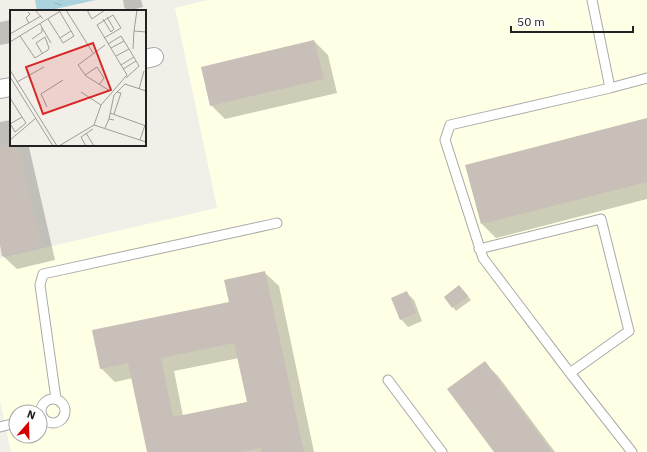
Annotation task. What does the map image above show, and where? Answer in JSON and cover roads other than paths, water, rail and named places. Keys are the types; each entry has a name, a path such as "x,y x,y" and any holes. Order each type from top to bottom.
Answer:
{"street":[{"path":"0,89 10,87"}],"lane":[{"path":"592,0 610,88"},
{"path":"632,452 482,258 445,140 450,125 647,78"},
{"path":"479,249 601,219 629,331 570,373"},
{"path":"56,399 40,285 43,274 277,223"},
{"path":"388,380 442,452"},
{"path":"43,404 49,399 56,399 65,406 66,410 64,418 56,423 48,422"}],"water":[{"path":"35,0 96,0 51,10 37,10"}]}
